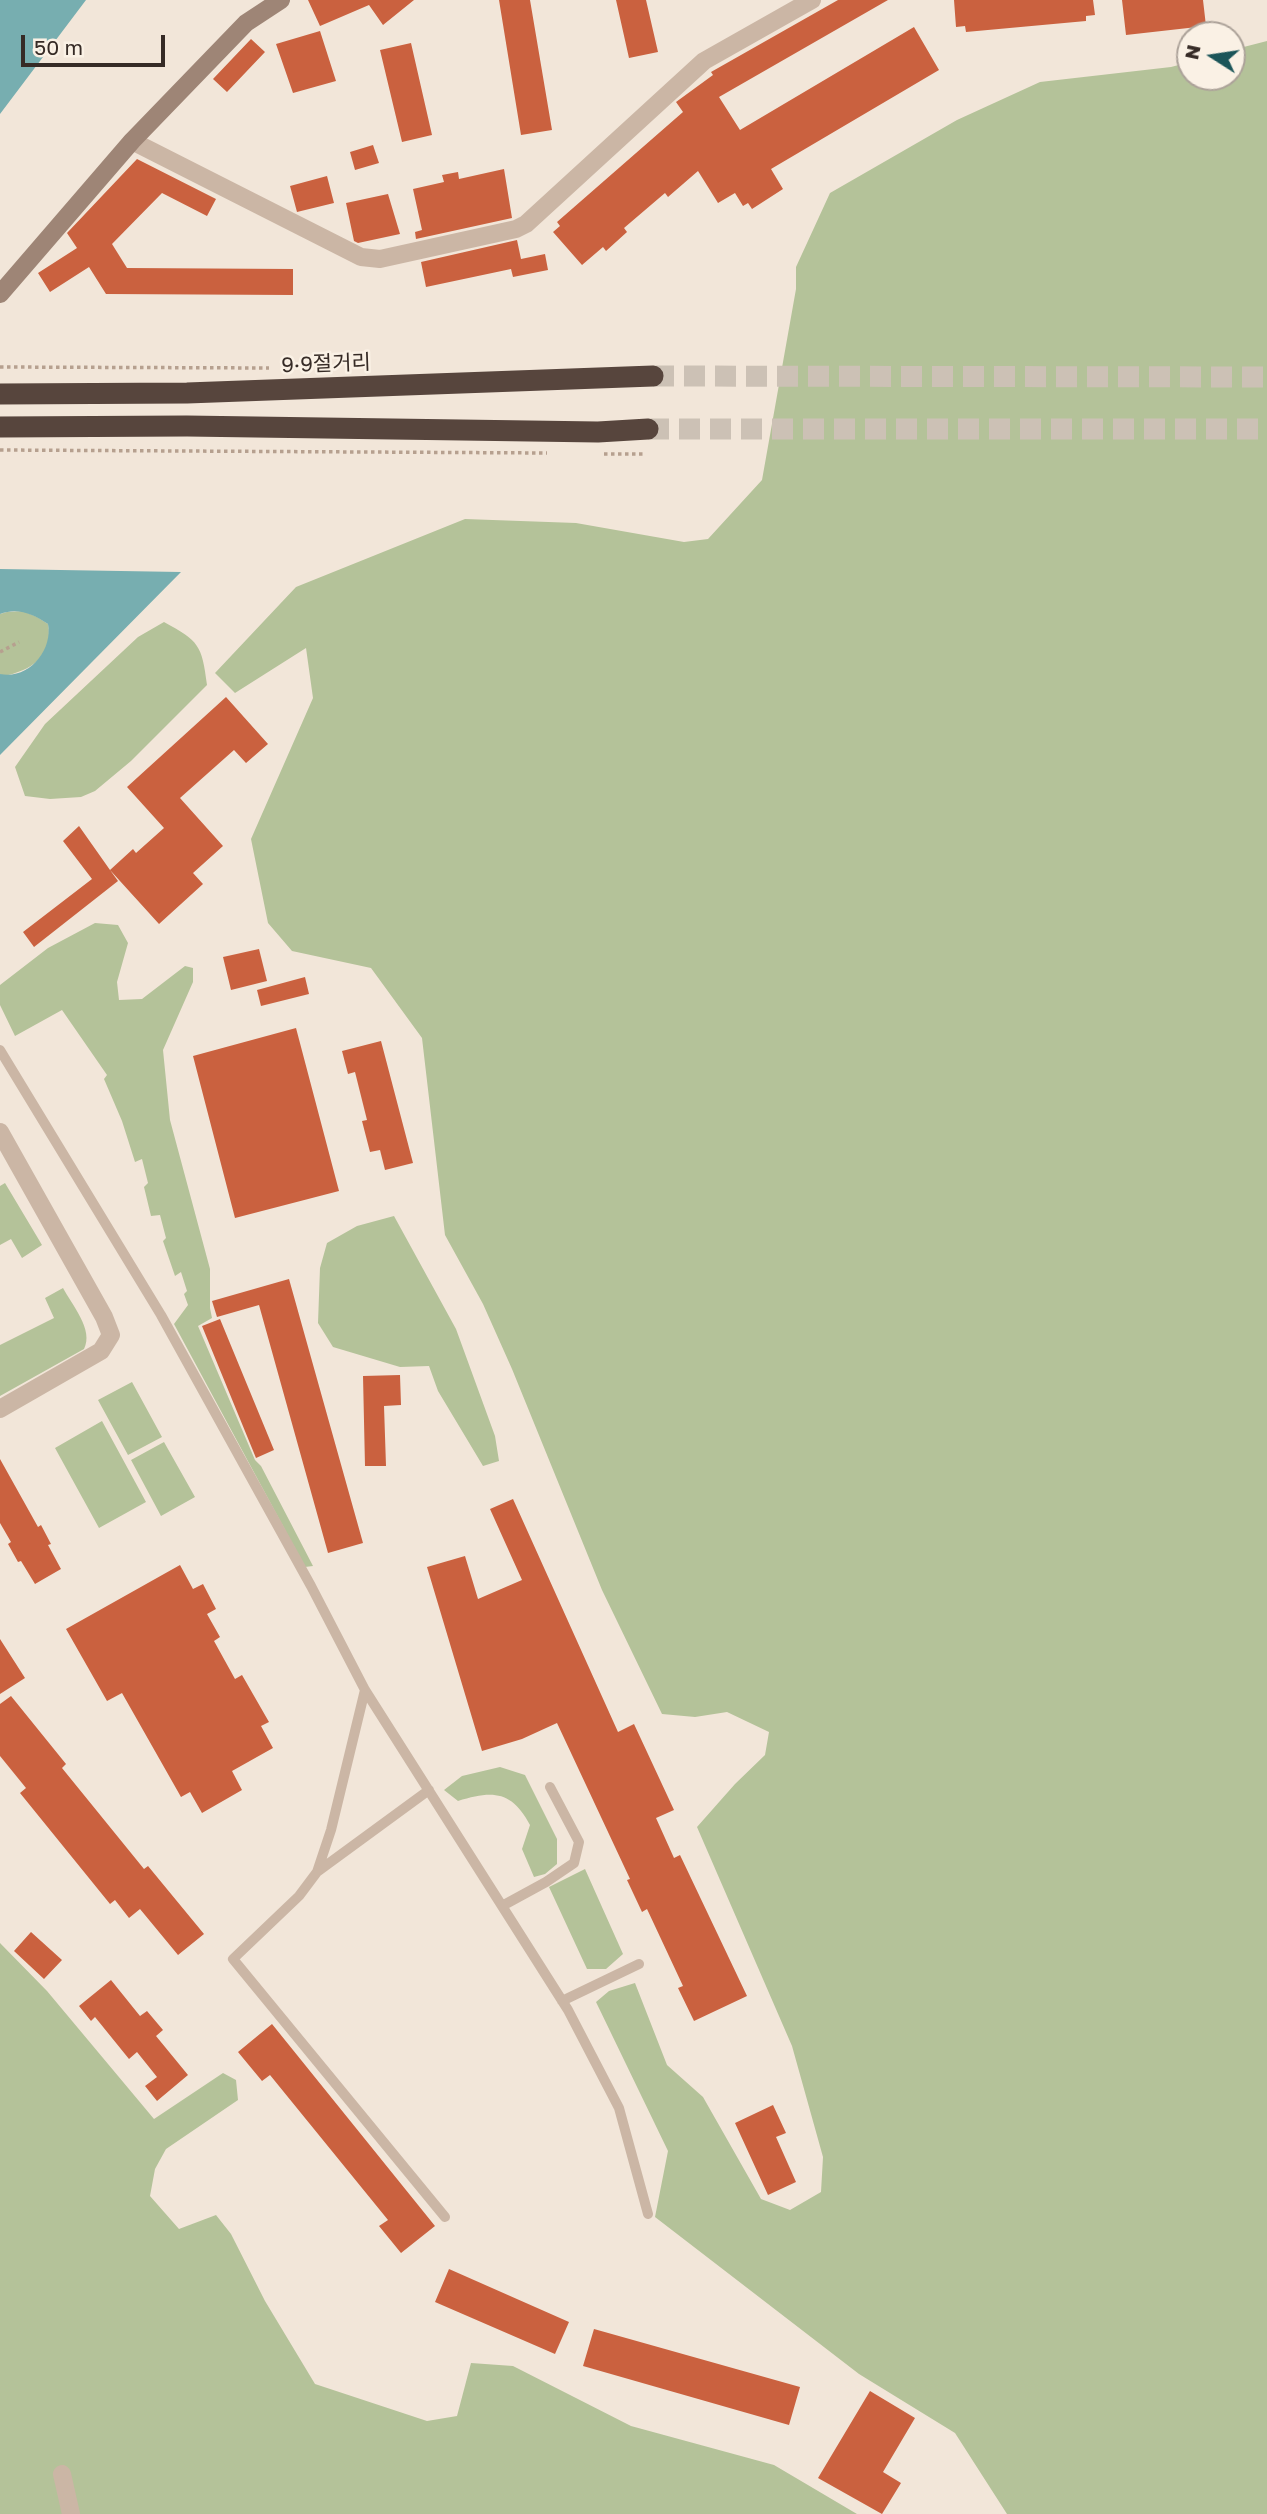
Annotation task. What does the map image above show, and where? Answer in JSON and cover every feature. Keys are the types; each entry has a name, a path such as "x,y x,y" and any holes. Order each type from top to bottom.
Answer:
{"highway":[{"name":"9·9절거리","path":"0,394 187,393 653,376"},
{"path":"0,427 187,426 597,432 648,429"}],"street":[{"path":"0,294 132,141 246,23 282,0"},
{"path":"132,141 360,257 380,259 516,229 526,224 704,61 812,0"},
{"path":"0,1132 104,1317 111,1335 101,1351 0,1409"},
{"path":"62,2474 71,2514"}],"lane":[{"path":"0,1050 161,1315 365,1690 562,2001 619,2108 648,2214"},
{"path":"317,1872 349,1762 365,1690"},
{"path":"502,1906 574,1863 579,1842 550,1787"},
{"path":"429,1790 317,1872 299,1896 233,1959 445,2217"},
{"path":"562,2001 639,1964"}],"path":[{"path":"0,450 560,453"},
{"path":"602,454 644,454"},
{"path":"0,652 19,642"}],"green space":[{"path":"1267,41 1267,2514 1007,2514 955,2433 859,2374 655,2217 668,2151 596,2002 609,1991 635,1983 667,2065 703,2097 761,2199 790,2210 821,2192 823,2157 792,2046 697,1827 765,1755 769,1732 727,1712 695,1717 662,1714 602,1590 483,1304 445,1235 422,1038 371,968 292,951 268,923 251,839 313,698 306,648 235,693 215,673 296,587 465,519 576,523 684,542 708,539 762,480 796,289 796,267 830,193 957,120 1040,82 1176,66 1176,91 1246,91 1246,46"},
{"path":"23,611 48,624 47,645 44,653 31,666 3,676 0,674 0,614"},
{"path":"164,622 185,634 197,646 207,685 131,761 95,791 81,797 50,799 25,796 15,767 45,724 138,637"},
{"path":"95,923 118,925 128,943 117,982 119,1000 142,999 185,966 193,968 193,982 163,1050 170,1120 210,1269 212,1318 198,1326 255,1460 261,1466 313,1566 305,1567 174,1324 188,1305 184,1294 187,1291 181,1272 175,1276 163,1241 166,1238 160,1215 151,1216 144,1187 148,1183 142,1159 135,1162 122,1121 104,1079 107,1075 62,1010 15,1036 0,1005 0,985 48,948"},
{"path":"5,1183 42,1245 22,1258 11,1239 0,1245 0,1186"},
{"path":"394,1216 456,1329 495,1436 499,1461 483,1466 438,1391 429,1366 400,1367 333,1347 318,1323 320,1268 327,1243 357,1226"},
{"path":"63,1288 84,1326 84,1349 0,1396 0,1345 54,1318 45,1298"},
{"path":"132,1382 162,1437 128,1455 98,1400"},
{"path":"102,1421 146,1502 99,1528 55,1448"},
{"path":"164,1442 195,1497 161,1516 131,1460"},
{"path":"500,1767 525,1775 557,1839 557,1864 545,1874 534,1877 522,1849 530,1825 516,1805 500,1796 491,1795 458,1801 444,1790 462,1776"},
{"path":"585,1869 623,1954 606,1969 587,1969 549,1887"},
{"path":"0,1943 47,1991 154,2119 223,2073 236,2080 238,2100 166,2149 155,2169 150,2196 179,2229 216,2215 231,2234 265,2301 315,2384 427,2421 457,2416 471,2363 513,2366 631,2426 774,2465 857,2514 0,2514"}],"water":[{"path":"0,0 86,0 0,114"},
{"path":"0,569 181,572 0,755 0,674 20,673 29,668 42,653 49,634 48,624 31,615 19,611 0,614"}],"building":[{"path":"308,0 414,0 383,25 369,5 320,26"},
{"path":"499,0 530,0 552,130 521,135"},
{"path":"616,0 646,0 658,52 629,58"},
{"path":"838,0 888,0 719,97 740,130 914,27 939,70 771,169 783,189 752,209 748,203 743,206 735,193 718,203 698,171 668,197 665,193 624,228 627,232 606,251 603,247 582,265 553,232 560,226 557,222 683,112 676,102 713,75 711,72"},
{"path":"954,0 1093,0 1095,15 1086,16 1086,21 966,32 965,26 956,27"},
{"path":"1122,0 1203,0 1205,21 1176,21 1176,29 1126,35"},
{"path":"320,31 336,81 293,93 276,44"},
{"path":"251,39 265,52 227,92 213,79"},
{"path":"411,43 432,135 402,142 380,50"},
{"path":"373,145 379,163 355,170 350,152"},
{"path":"137,159 216,199 207,216 162,193 112,244 127,268 293,269 293,295 106,294 89,267 50,292 38,273 77,248 67,233"},
{"path":"504,169 512,218 416,239 415,232 422,230 413,189 444,182 442,175 458,172 459,179"},
{"path":"327,176 334,203 297,212 290,186"},
{"path":"388,194 400,234 358,243 354,241 346,203"},
{"path":"517,240 521,259 545,254 548,270 513,277 511,269 426,287 421,262"},
{"path":"226,697 268,744 246,763 234,750 180,798 223,846 193,873 203,884 159,924 110,870 133,849 136,853 164,828 127,787"},
{"path":"79,826 118,881 34,947 23,932 92,879 63,841"},
{"path":"259,949 267,981 231,990 223,957"},
{"path":"305,977 309,994 261,1006 257,990"},
{"path":"296,1028 339,1191 235,1218 193,1056"},
{"path":"381,1041 413,1163 385,1170 380,1150 370,1152 362,1121 367,1120 355,1072 348,1074 342,1051"},
{"path":"289,1279 363,1543 328,1553 259,1305 217,1317 212,1301"},
{"path":"220,1319 274,1450 256,1458 202,1326"},
{"path":"400,1375 401,1405 384,1406 386,1466 365,1466 363,1376"},
{"path":"0,1459 38,1527 41,1525 61,1569 35,1584 21,1561 18,1562 0,1523"},
{"path":"513,1499 618,1732 634,1724 674,1810 656,1818 674,1858 680,1855 747,1996 694,2021 678,1988 683,1986 647,1909 642,1912 627,1880 630,1879 557,1723 522,1739 482,1751 427,1567 465,1556 478,1599 522,1580 490,1509"},
{"path":"180,1565 193,1589 203,1584 216,1609 207,1614 220,1637 214,1641 235,1679 242,1675 269,1722 261,1726 273,1748 232,1771 242,1790 202,1813 190,1792 181,1797 122,1693 107,1701 66,1629"},
{"path":"0,1639 25,1678 0,1694"},
{"path":"11,1696 66,1764 62,1768 144,1869 148,1866 204,1934 178,1955 140,1909 129,1918 115,1900 110,1904 20,1793 26,1788 0,1756 0,1704"},
{"path":"31,1932 62,1960 44,1979 14,1951"},
{"path":"111,1980 140,2016 147,2011 163,2030 156,2036 188,2075 157,2101 145,2086 157,2077 137,2052 129,2059 95,2017 91,2021 79,2006"},
{"path":"272,2024 435,2226 401,2253 379,2226 388,2220 270,2075 262,2081 238,2052"},
{"path":"773,2105 786,2133 776,2137 796,2182 768,2195 735,2123"},
{"path":"449,2269 569,2322 555,2354 435,2302"},
{"path":"594,2329 800,2387 789,2425 583,2366"},
{"path":"870,2391 915,2418 883,2472 901,2483 882,2514 818,2478"}],"tunnel":[{"path":"653,376 1267,377"},
{"path":"648,429 1267,429"}]}
